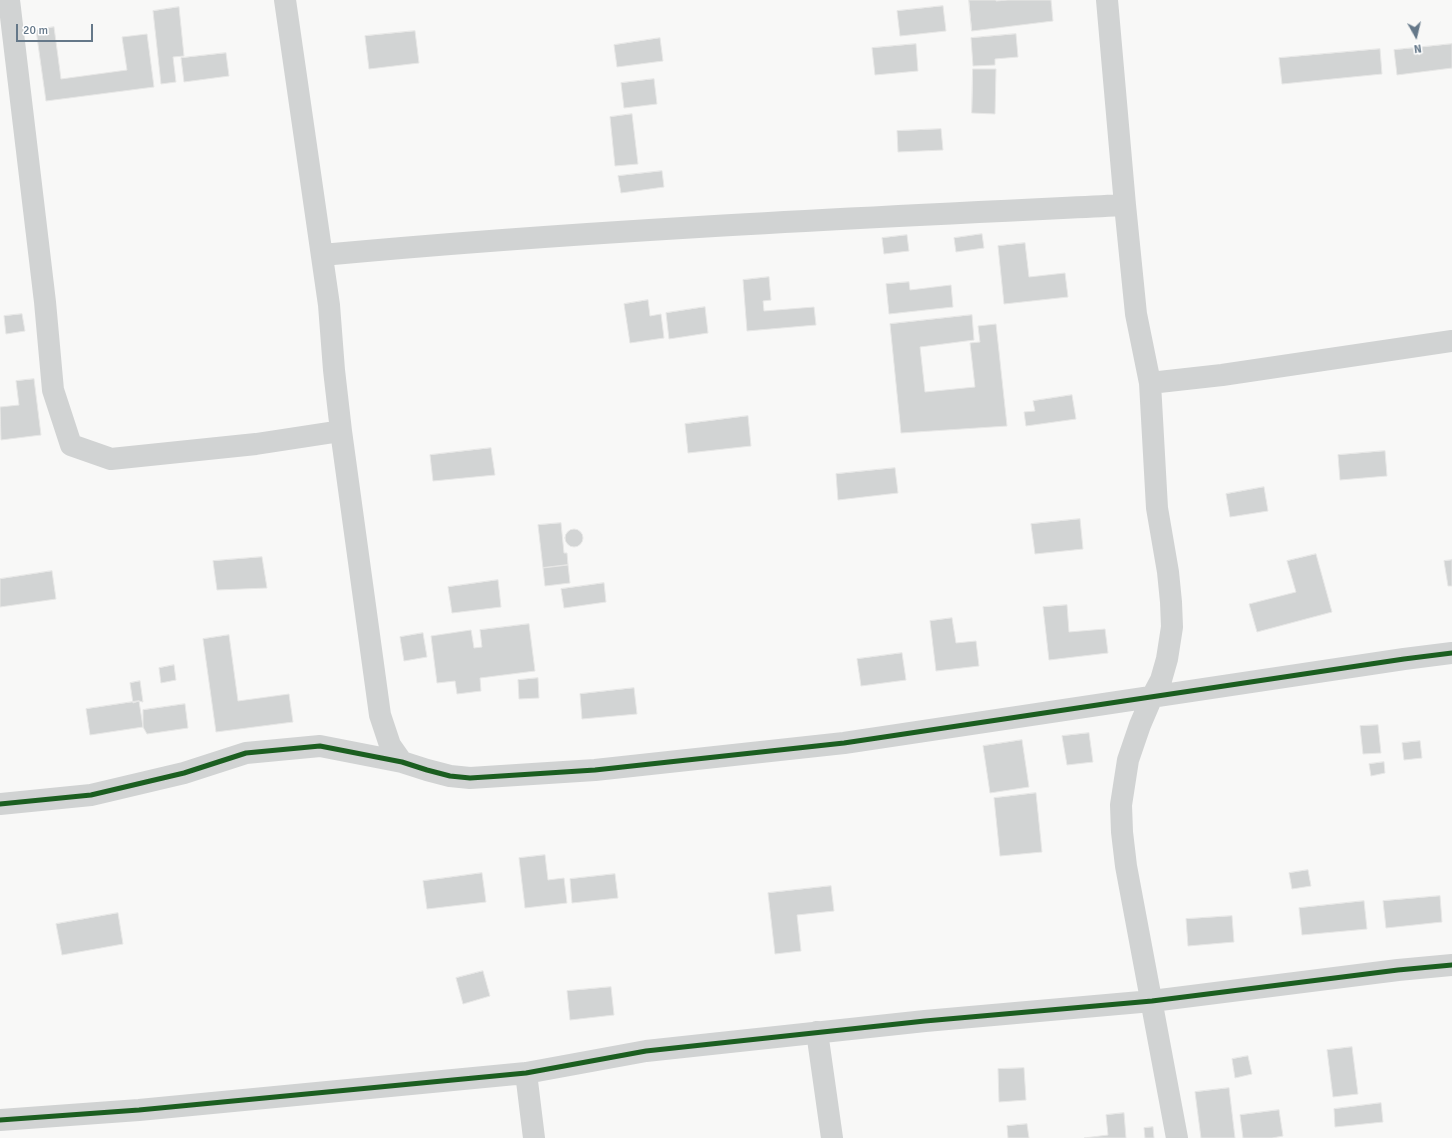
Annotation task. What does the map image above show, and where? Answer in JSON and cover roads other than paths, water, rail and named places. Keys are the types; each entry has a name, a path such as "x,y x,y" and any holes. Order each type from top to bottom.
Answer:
{"street":[{"path":"9,0 44,295 53,390 71,445 111,459 256,444 341,431"},
{"path":"285,0 329,305 341,431 380,715 390,745 402,762"},
{"path":"1107,0 1136,314 1150,383 1157,508 1168,572 1172,627 1167,659 1161,680 1152,697 1128,760 1121,804 1122,832 1126,866 1177,1138"},
{"path":"322,255 457,243 645,230 1125,205"},
{"path":"1150,383 1222,375 1452,341"},
{"path":"0,804 91,795 184,773 246,753 320,746 402,762 450,776 470,778 595,770 844,743 1452,653"},
{"path":"0,1120 139,1110 526,1073 646,1051 925,1021 1152,1001 1398,970 1452,965"},
{"path":"817,1032 832,1138"},
{"path":"526,1073 534,1138"}]}
